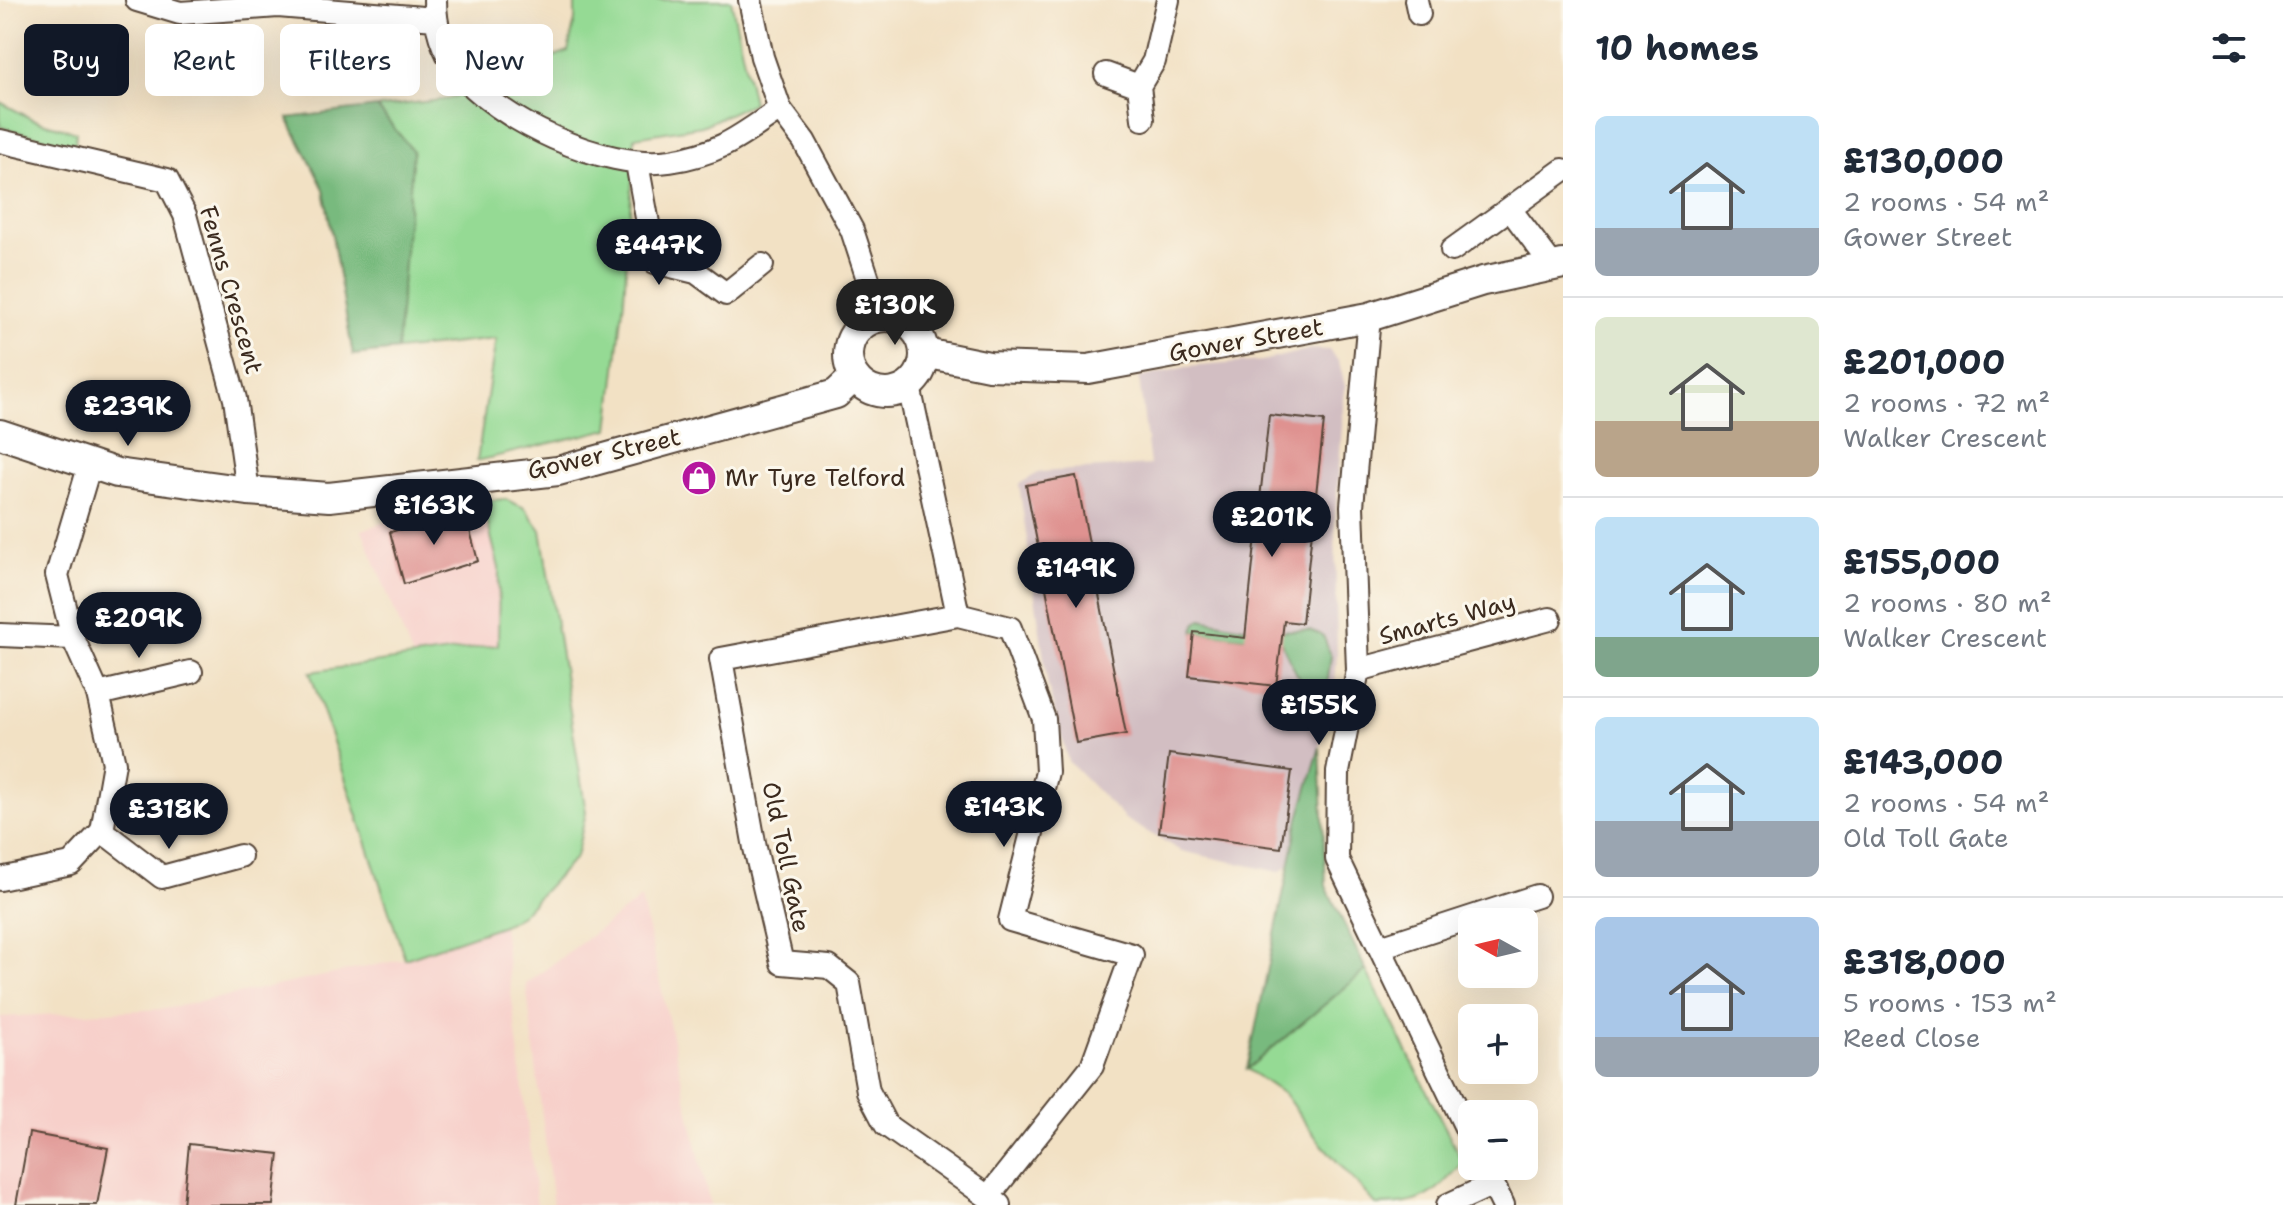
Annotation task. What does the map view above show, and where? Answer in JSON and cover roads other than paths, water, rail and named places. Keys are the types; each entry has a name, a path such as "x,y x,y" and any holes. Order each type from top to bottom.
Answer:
{"street":[{"path":"137,0 180,13 278,6 435,10 443,45 457,68 488,97 575,149 637,163 669,161 719,150 780,109"},
{"path":"750,0 762,57 780,109 804,141 852,230 880,316"},
{"path":"1143,119 1139,86 1154,61 1168,0"},
{"path":"1106,74 1139,86"},
{"name":"Fenns Crescent","path":"0,141 167,180 185,215 235,399 248,491"},
{"path":"637,163 655,262 696,272 726,294 762,265"},
{"path":"1452,250 1563,170"},
{"path":"1510,209 1558,265"},
{"name":"Gower Street","path":"925,353 989,366 1088,369 1369,317 1483,281 1558,265"},
{"path":"880,316 894,317 913,328 925,353 919,375 909,386 893,393 876,393 854,377 848,361 848,346 865,322 880,316"},
{"path":"1369,317 1352,506 1358,670 1338,772 1337,859 1458,1111"},
{"name":"Gower Street","path":"0,434 117,473 248,491 329,497 558,471 836,394 854,377"},
{"path":"909,386 958,615"},
{"path":"0,879 71,864 102,831 114,763 98,694 73,638 57,575 90,464"},
{"name":"Old Toll Gate","path":"958,615 1010,628 1044,719 1047,772 1010,920 1132,955 1092,1066 993,1201 886,1125 868,1091 849,983 829,967 782,963 755,848 721,659 958,615"},
{"name":"Smarts Way","path":"1358,670 1550,619"},
{"path":"0,635 73,638"},
{"path":"98,694 191,672"},
{"path":"102,831 162,877 240,856"},
{"path":"1380,947 1537,896"},
{"path":"1448,1205 1482,1180"},
{"path":"1491,1180 1503,1205"}],"place":[{"name":"Mr Tyre Telford","path":"699,478"}]}
